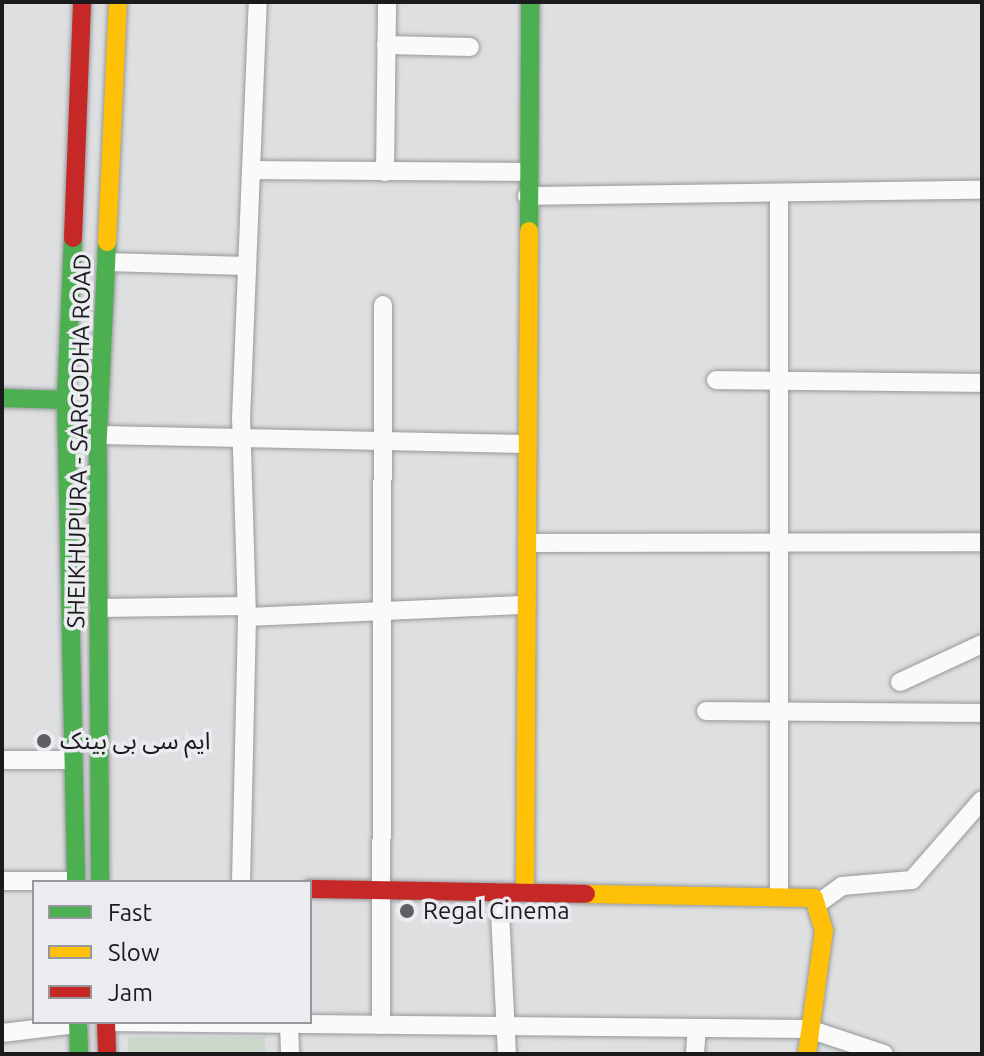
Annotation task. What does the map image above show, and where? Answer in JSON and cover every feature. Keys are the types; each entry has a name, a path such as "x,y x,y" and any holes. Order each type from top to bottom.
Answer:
{"main road":[{"name":"SHEIKHUPURA - SARGODHA ROAD","path":"76,880 66,400 82,2"},
{"name":"SHEIKHUPURA - SARGODHA ROAD","path":"100,880 98,435 118,2"},
{"path":"525,892 530,2"},
{"path":"2,398 66,400"},
{"path":"312,889 779,896 820,902 824,930 807,1054"},
{"path":"78,1024 79,1054"},
{"path":"106,1024 107,1054"}],"street":[{"path":"241,880 247,612 242,439 258,2"},
{"path":"385,172 387,2"},
{"path":"386,45 470,47"},
{"path":"251,170 527,172"},
{"path":"527,196 982,190"},
{"path":"779,193 779,896"},
{"path":"106,262 247,266"},
{"path":"381,1025 380,891 386,611 383,305"},
{"path":"716,380 982,383"},
{"path":"98,435 385,441 411,447 527,444"},
{"path":"527,543 982,542"},
{"path":"98,608 247,612 386,611 527,605"},
{"path":"900,682 982,644"},
{"path":"706,711 982,713"},
{"path":"2,760 73,760"},
{"path":"820,902 842,886 912,880 982,800"},
{"path":"2,881 32,881"},
{"path":"499,892 503,1025 507,1054"},
{"path":"2,1033 70,1024"},
{"path":"290,1054 289,1024 809,1029 884,1054"},
{"path":"695,1054 697,1028"}],"green space":[{"path":"128,1037 265,1037 265,1054 128,1054"}],"traffic: fast":[{"path":"529,231 530,2"},
{"path":"73,238 66,400 76,880"},
{"path":"100,880 98,435 107,242"},
{"path":"2,398 66,400"},
{"path":"78,1024 79,1054"}],"traffic: slow":[{"path":"107,242 118,2"},
{"path":"525,892 529,231"},
{"path":"586,894 814,898 824,930 807,1054"}],"traffic: jam":[{"path":"73,238 82,2"},
{"path":"312,889 586,894"},
{"path":"106,1024 107,1054"}],"place":[{"name":"ایم سی بی بینک","path":"44,741"},
{"name":"Regal Cinema","path":"407,911"}]}
